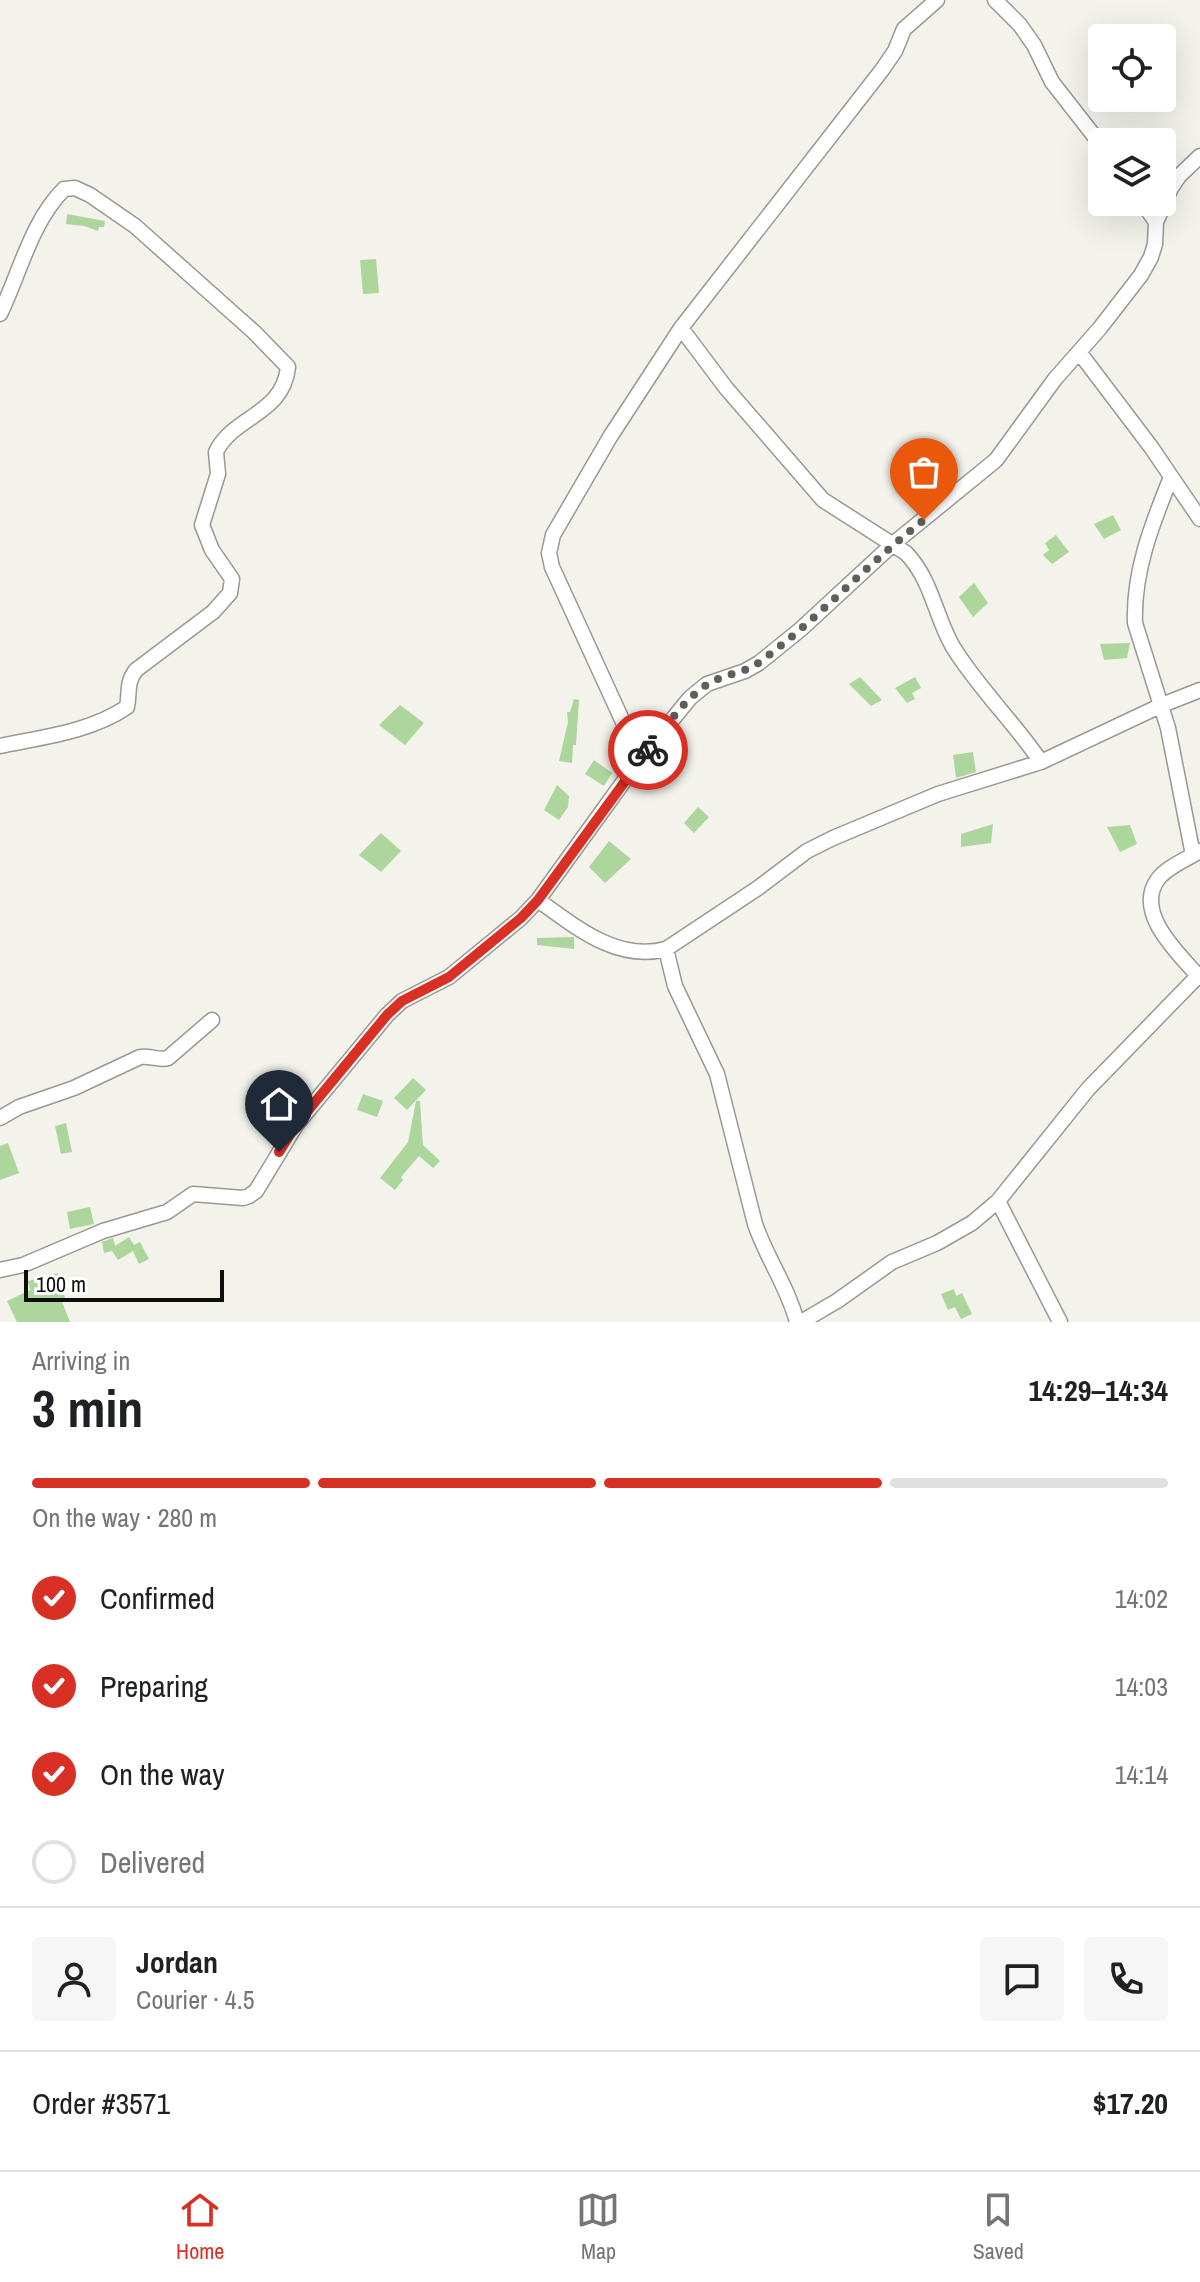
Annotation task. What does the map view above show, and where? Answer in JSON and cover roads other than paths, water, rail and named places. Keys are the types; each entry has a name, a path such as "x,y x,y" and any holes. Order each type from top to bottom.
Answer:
{"street":[{"path":"640,759 571,613 549,553 553,535 681,328 882,70 895,51 904,29 937,0"},
{"path":"995,0 1020,25 1034,45 1052,82 1088,128"},
{"path":"0,1270 23,1265 103,1231 167,1212 193,1194 243,1198 256,1191 296,1125 387,1015 402,1001 449,977 521,918 538,900 640,759 690,698 707,684 759,663 1009,446 1055,379 1141,275 1155,244 1156,222 1171,188 1200,156"},
{"path":"0,314 49,207 64,189 75,188 101,201 135,226 254,332 288,367 287,379 269,406 228,436 216,452 218,474 202,525 212,550 232,579 230,593 192,630 136,670 127,689 127,707 85,729 0,746"},
{"path":"1152,216 1156,222"},
{"path":"681,328 726,388 823,500 906,553 926,580 942,627 959,657 1041,762"},
{"path":"1079,352 1199,515"},
{"path":"666,949 681,1001 717,1074 755,1224 786,1287 799,1322 837,1301 892,1262 937,1243 972,1223 998,1201 1088,1089 1199,977 1157,925 1151,905 1153,887 1159,877 1196,853 1162,705 1139,640 1135,605 1146,543 1171,477"},
{"path":"538,900 622,951 653,952 666,949 758,888 807,851 833,838 938,794 1041,762 1200,690"},
{"path":"0,1118 19,1107 87,1082 140,1057 168,1058 212,1020"},
{"path":"998,1201 1060,1322"}]}
